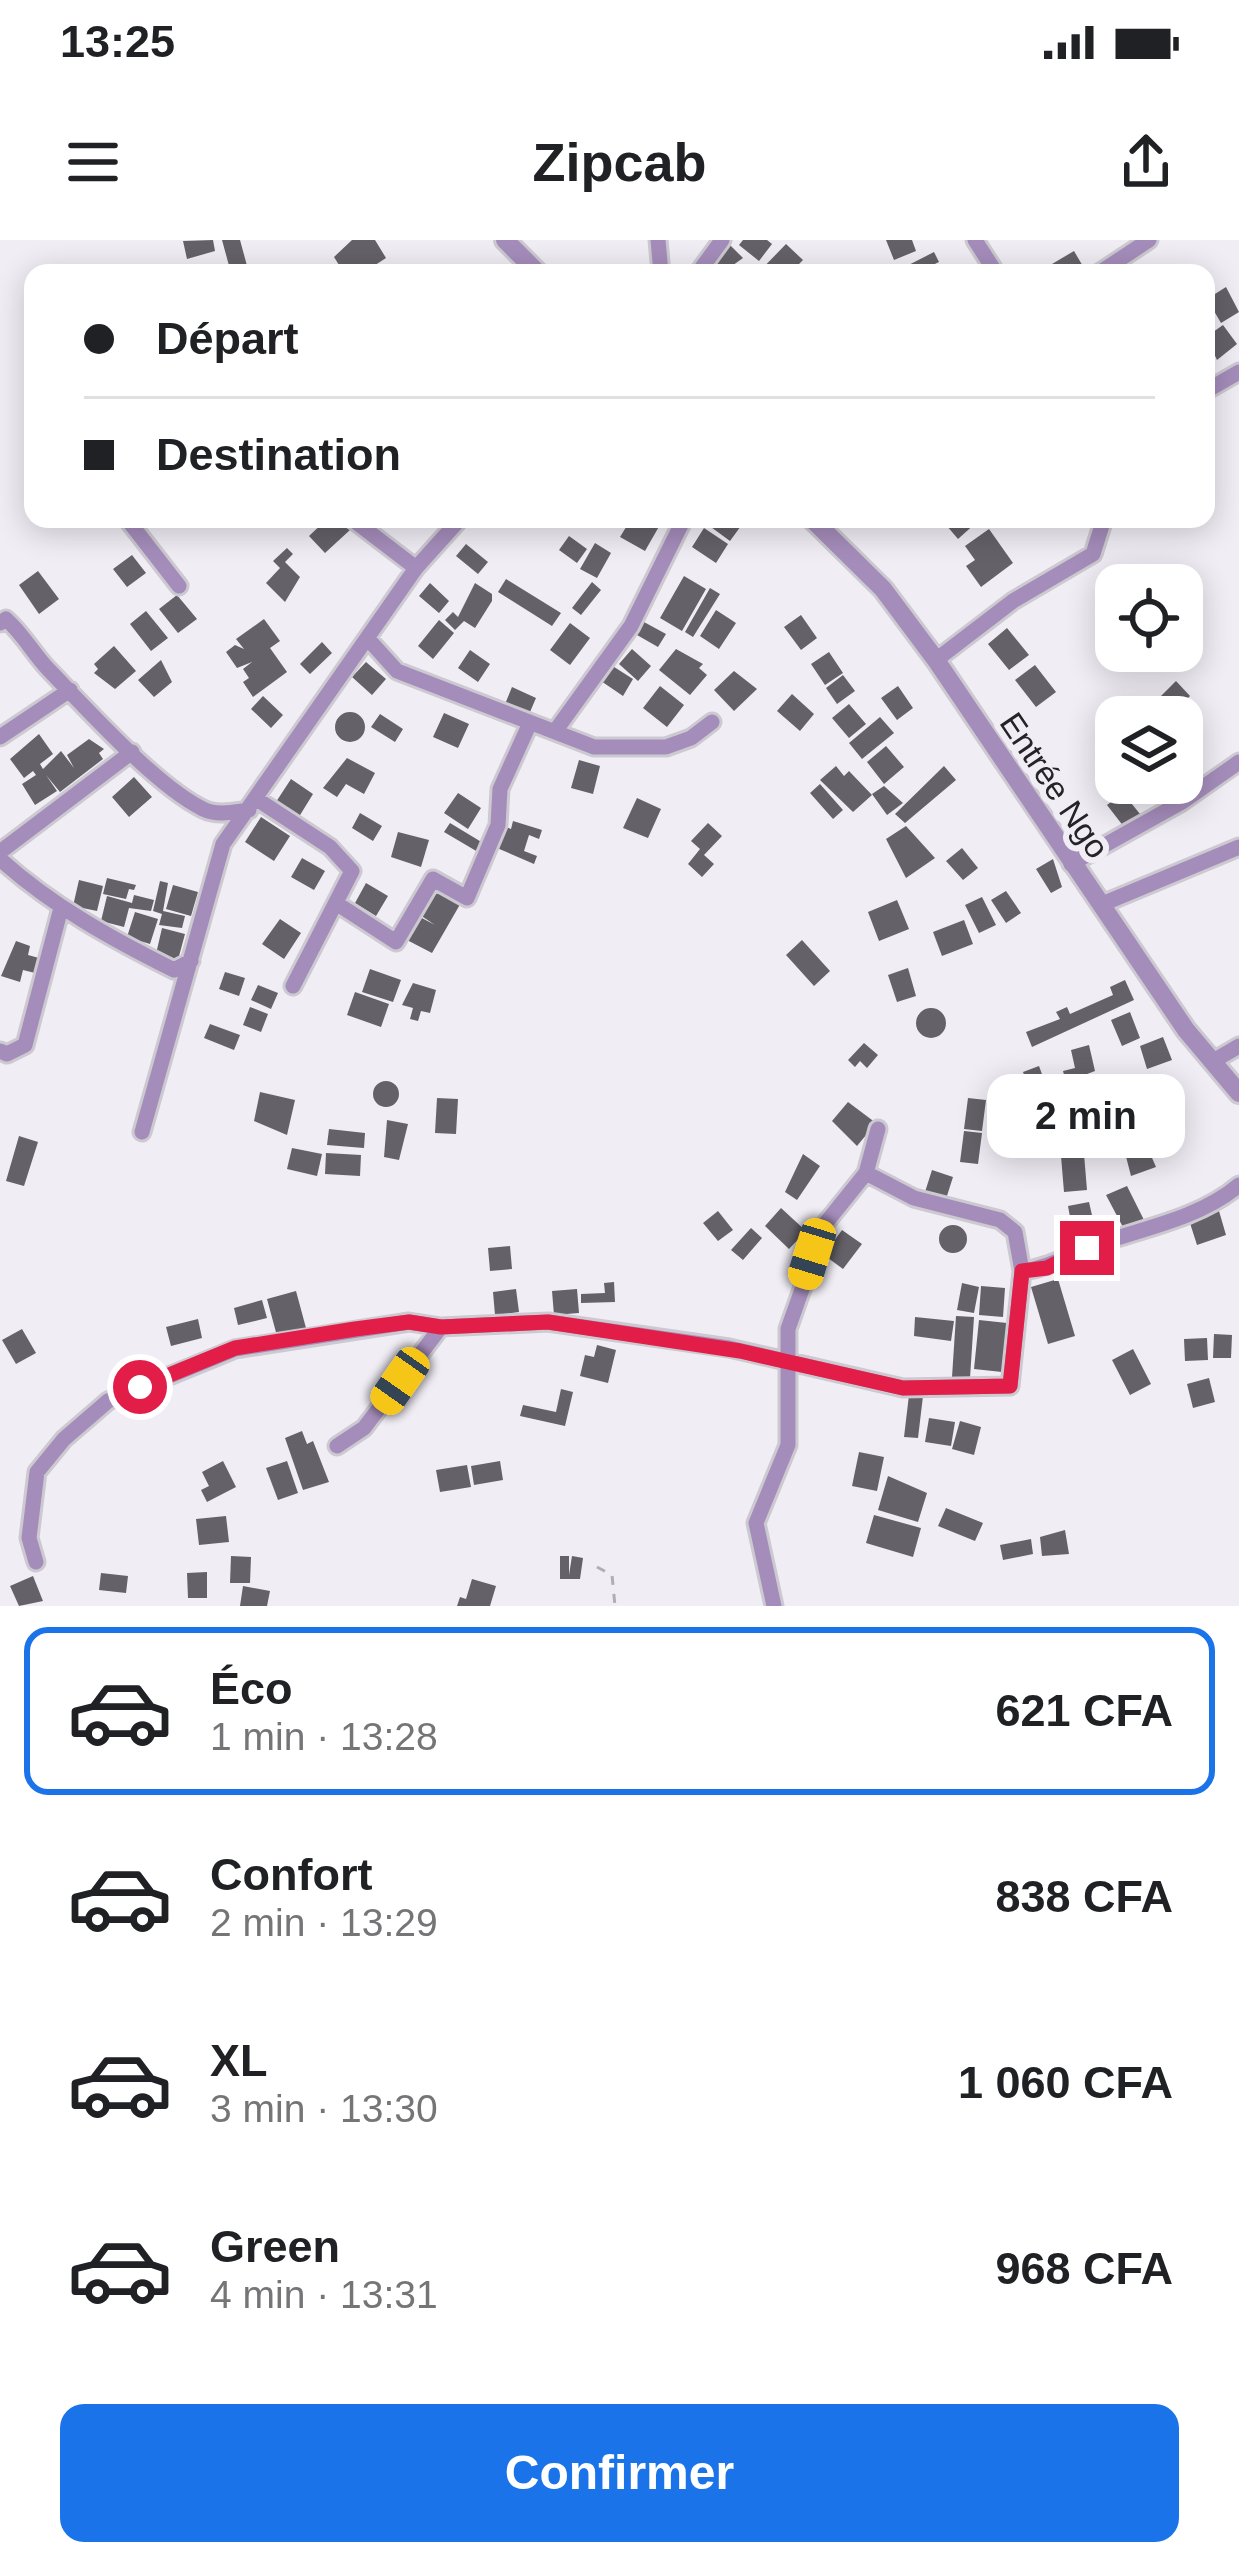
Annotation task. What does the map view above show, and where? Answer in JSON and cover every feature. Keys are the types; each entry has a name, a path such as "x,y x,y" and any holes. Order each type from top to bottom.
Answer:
{"street":[{"path":"505,240 529,264"},
{"path":"1112,264 1148,240"},
{"path":"134,528 179,586"},
{"path":"364,528 416,568"},
{"path":"142,1132 223,844 416,568 452,528"},
{"path":"556,730 631,626 679,528"},
{"name":"Entrée Ngo","path":"821,528 883,590 936,661 1186,1030 1239,1093"},
{"path":"936,661 1013,601 1093,554 1101,528"},
{"path":"0,622 6,619 28,639 70,690 132,752 206,811 252,804 331,847 349,865 352,878 293,986"},
{"path":"369,640 397,670 594,747 631,750 680,743 712,722"},
{"path":"0,736 70,690"},
{"path":"339,904 395,942 434,879 467,898 498,825 500,788 529,725"},
{"path":"132,752 0,856 61,908 174,970 190,962"},
{"path":"1071,864 1182,802 1239,762"},
{"path":"1100,905 1239,847"},
{"path":"0,1051 25,1046 61,908"},
{"path":"1215,1060 1239,1046"},
{"path":"774,1606 756,1523 788,1445 784,1361 788,1329 825,1224 866,1173 878,1129"},
{"path":"36,1562 29,1538 37,1472 64,1439 108,1401 235,1348 409,1322 441,1327 567,1324 784,1361 903,1388 1010,1386 1022,1271 1015,1232 1000,1220 914,1198 866,1173"},
{"path":"1022,1271 1047,1268 1087,1248 1200,1209 1239,1185"},
{"path":"337,1446 364,1428 441,1327"}],"path":[{"path":"597,1567 612,1575 615,1606"}],"building":[{"path":"213,240 215,251 187,259 183,241"},
{"path":"222,240 240,240 247,264 229,264"},
{"path":"352,240 375,240 386,258 377,264 338,264 334,257"},
{"path":"743,240 772,244 759,261 739,245"},
{"path":"886,240 912,240 916,251 894,260"},
{"path":"786,244 803,260 799,264 767,264"},
{"path":"730,245 743,258 735,264 712,263"},
{"path":"1074,251 1082,264 1052,264"},
{"path":"934,252 939,262 935,264 911,264"},
{"path":"1226,287 1239,312 1221,323 1215,313 1215,294"},
{"path":"1223,325 1237,344 1217,360 1215,356 1215,331"},
{"path":"317,528 350,530 325,553 309,536"},
{"path":"626,528 658,528 645,551 620,537"},
{"path":"704,528 728,544 716,563 692,547"},
{"path":"712,528 739,528 730,541"},
{"path":"949,528 970,528 958,539"},
{"path":"989,529 1013,563 981,587 966,566 975,560 965,546"},
{"path":"569,536 587,549 577,563 559,550"},
{"path":"595,543 611,553 597,578 580,569"},
{"path":"466,544 488,562 478,574 456,556"},
{"path":"287,548 293,554 285,562 300,577 285,602 266,583 280,568 273,561"},
{"path":"132,555 146,573 127,587 113,569"},
{"path":"38,571 59,599 39,614 19,585"},
{"path":"684,576 706,589 682,631 660,618"},
{"path":"506,579 561,613 552,626 498,592"},
{"path":"592,582 601,590 581,615 572,608"},
{"path":"430,583 449,601 439,613 419,596"},
{"path":"475,583 492,594 492,601 475,628 464,621 455,630 445,620 453,612 458,617"},
{"path":"710,588 720,594 693,637 685,632"},
{"path":"177,595 197,619 178,633 159,609"},
{"path":"716,610 736,623 719,649 700,636"},
{"path":"146,611 168,638 151,651 130,624"},
{"path":"801,615 817,638 801,650 784,627"},
{"path":"264,619 280,641 270,648 287,672 253,697 243,682 249,678 243,669 252,662 237,668 226,652 235,645 244,649 236,639"},
{"path":"439,620 454,633 433,659 418,646"},
{"path":"644,622 666,634 658,647 637,635"},
{"path":"570,623 590,638 570,665 550,650"},
{"path":"1007,628 1029,655 1009,670 988,644"},
{"path":"322,642 332,653 310,674 300,664"},
{"path":"114,646 136,671 115,689 94,673 98,669 94,664"},
{"path":"632,649 651,666 638,681 619,664"},
{"path":"676,649 703,664 699,668 707,675 690,695 659,670"},
{"path":"470,650 490,664 478,682 458,668"},
{"path":"829,652 843,673 825,685 811,664"},
{"path":"161,660 172,682 154,697 138,680"},
{"path":"366,662 386,679 372,695 352,677"},
{"path":"611,665 633,679 623,696 601,681"},
{"path":"1035,665 1056,692 1036,707 1015,680"},
{"path":"734,671 757,689 734,711 714,690"},
{"path":"843,675 855,691 837,704 826,688"},
{"path":"1176,681 1190,696 1161,696"},
{"path":"660,686 684,705 667,727 643,708"},
{"path":"898,686 913,708 897,720 881,698"},
{"path":"512,687 536,698 527,719 503,709"},
{"path":"792,694 814,714 800,731 777,711"},
{"path":"263,696 283,715 271,728 251,709"},
{"path":"849,704 866,724 849,738 832,718"},
{"path":"350,712 361,716 365,727 361,738 350,742 339,738 335,727 339,716"},
{"path":"444,713 469,724 458,748 433,737"},
{"path":"380,714 403,729 395,742 371,727"},
{"path":"880,717 894,733 862,759 849,743"},
{"path":"39,734 53,754 40,764 43,769 61,751 74,768 67,755 89,739 104,749 99,753 103,759 60,792 46,775 57,791 35,805 22,784 36,775 33,771 24,778 10,759"},
{"path":"886,746 904,767 884,784 867,762"},
{"path":"347,758 375,773 364,794 346,784 337,797 323,788"},
{"path":"579,760 600,766 593,794 571,788"},
{"path":"836,766 844,776 849,771 872,795 853,812 820,780"},
{"path":"944,766 956,780 905,823 895,814"},
{"path":"134,777 152,797 129,817 112,797"},
{"path":"291,779 313,794 297,820 274,805"},
{"path":"820,784 843,810 833,819 810,793"},
{"path":"884,786 903,803 887,815 872,794"},
{"path":"458,793 481,808 468,829 444,813"},
{"path":"637,798 661,809 648,838 623,828"},
{"path":"1132,804 1140,814 1124,827 1107,805"},
{"path":"360,813 382,826 373,841 352,828"},
{"path":"261,817 290,836 274,861 245,842"},
{"path":"513,821 542,830 539,839 529,835 524,851 537,856 534,864 497,848 504,826 511,829"},
{"path":"450,823 488,846 483,855 444,832"},
{"path":"708,823 722,836 704,855 714,864 702,877 688,864 700,849 691,841"},
{"path":"906,826 935,858 906,878 886,839"},
{"path":"398,832 429,840 421,867 391,857"},
{"path":"962,848 978,868 963,880 946,861"},
{"path":"302,858 325,871 314,890 291,877"},
{"path":"1053,859 1062,887 1051,893 1036,869"},
{"path":"107,878 136,885 126,899 103,894"},
{"path":"79,880 103,886 97,911 73,906"},
{"path":"160,881 168,883 163,911 185,916 182,928 159,925 162,914 153,911"},
{"path":"366,883 388,896 376,916 355,903"},
{"path":"173,885 198,892 191,916 166,909"},
{"path":"437,887 462,901 432,953 407,940 420,917 435,925 420,915"},
{"path":"1006,891 1021,913 1006,923 991,900"},
{"path":"134,895 154,900 151,911 129,908 124,927 101,921 107,896 132,903"},
{"path":"982,897 996,925 979,933 965,905"},
{"path":"897,900 909,929 879,941 868,912"},
{"path":"135,912 158,919 150,944 127,937"},
{"path":"280,919 301,933 284,959 262,944"},
{"path":"964,920 973,944 942,956 933,932"},
{"path":"162,928 185,934 178,960 156,954"},
{"path":"802,940 830,971 814,986 786,955"},
{"path":"16,941 30,946 28,955 39,958 35,973 23,970 20,982 1,976"},
{"path":"908,968 916,996 897,1002 888,975"},
{"path":"370,969 401,980 393,1002 362,992"},
{"path":"225,972 245,978 239,996 219,989"},
{"path":"1125,980 1134,1000 1032,1047 1026,1032 1060,1019 1056,1012 1067,1007 1070,1014 1113,995 1110,987"},
{"path":"413,983 436,990 430,1013 421,1011 418,1021 410,1019 413,1008 402,1005"},
{"path":"258,985 278,993 271,1009 251,1000"},
{"path":"355,992 389,1004 381,1027 347,1015"},
{"path":"250,1007 268,1014 261,1032 243,1025"},
{"path":"931,1008 942,1012 946,1023 942,1034 931,1038 920,1034 916,1023 920,1012"},
{"path":"1130,1012 1140,1038 1122,1046 1111,1020"},
{"path":"210,1024 240,1035 234,1050 204,1038"},
{"path":"1163,1037 1172,1060 1147,1069 1140,1046"},
{"path":"864,1043 878,1055 867,1068 860,1061 855,1067 848,1060"},
{"path":"1089,1045 1095,1071 1066,1082 1063,1071 1075,1068 1071,1050"},
{"path":"1039,1066 1047,1088 1031,1094 1023,1072"},
{"path":"386,1081 399,1094 386,1107 373,1094"},
{"path":"260,1092 295,1100 287,1135 254,1121"},
{"path":"1066,1095 1068,1124 1054,1125 1052,1096"},
{"path":"1094,1097 1099,1117 1081,1121 1077,1101"},
{"path":"437,1098 458,1099 456,1134 435,1133"},
{"path":"968,1098 986,1100 982,1131 964,1129"},
{"path":"848,1102 876,1123 857,1146 832,1121"},
{"path":"1152,1108 1155,1126 1120,1136 1117,1119"},
{"path":"387,1120 408,1124 399,1160 384,1157"},
{"path":"329,1129 365,1133 364,1148 327,1145"},
{"path":"964,1131 982,1133 978,1164 960,1162"},
{"path":"1142,1135 1156,1167 1131,1176 1122,1141"},
{"path":"19,1136 38,1142 24,1186 6,1181"},
{"path":"292,1148 322,1154 317,1176 287,1169"},
{"path":"326,1153 361,1155 360,1176 325,1174"},
{"path":"803,1154 820,1166 797,1200 785,1192"},
{"path":"1084,1154 1087,1190 1064,1192 1061,1156"},
{"path":"932,1170 953,1177 946,1199 925,1192"},
{"path":"1127,1186 1146,1224 1125,1231 1106,1195"},
{"path":"1089,1202 1094,1224 1072,1228 1068,1206"},
{"path":"781,1208 806,1231 789,1249 765,1226"},
{"path":"718,1211 733,1230 718,1241 703,1223"},
{"path":"1219,1211 1226,1235 1197,1245 1189,1220"},
{"path":"953,1225 963,1229 967,1239 963,1249 953,1253 943,1249 939,1239 943,1229"},
{"path":"751,1228 762,1238 743,1260 731,1250"},
{"path":"842,1230 862,1244 843,1269 824,1255"},
{"path":"510,1246 512,1269 490,1271 488,1248"},
{"path":"1058,1279 1075,1336 1048,1344 1031,1287"},
{"path":"614,1282 615,1302 581,1303 581,1294 605,1293 604,1283"},
{"path":"962,1283 979,1287 974,1313 957,1310"},
{"path":"981,1286 1005,1288 1003,1317 979,1315"},
{"path":"516,1289 519,1312 495,1315 493,1292"},
{"path":"577,1289 579,1313 554,1315 552,1291"},
{"path":"296,1291 306,1328 277,1336 267,1299"},
{"path":"262,1300 267,1318 238,1325 234,1308"},
{"path":"956,1316 974,1317 970,1378 952,1377"},
{"path":"915,1317 954,1321 951,1341 914,1336"},
{"path":"198,1319 202,1338 171,1346 166,1327"},
{"path":"979,1320 1007,1323 1002,1372 974,1369"},
{"path":"22,1329 36,1353 16,1364 2,1340"},
{"path":"1214,1334 1232,1335 1231,1358 1213,1358"},
{"path":"1207,1338 1208,1360 1185,1361 1184,1339"},
{"path":"597,1345 616,1350 608,1383 580,1376 585,1355 594,1357"},
{"path":"1133,1349 1151,1384 1130,1395 1112,1360"},
{"path":"1209,1378 1215,1402 1193,1408 1187,1384"},
{"path":"561,1389 573,1392 565,1426 520,1416 523,1405 556,1412"},
{"path":"909,1395 923,1396 918,1438 904,1437"},
{"path":"929,1418 955,1422 951,1446 925,1442"},
{"path":"960,1421 981,1427 974,1455 952,1449"},
{"path":"302,1431 307,1444 313,1441 329,1482 303,1490 285,1438"},
{"path":"859,1452 884,1457 877,1491 852,1486"},
{"path":"223,1461 236,1487 207,1502 201,1490 209,1486 202,1472"},
{"path":"287,1461 298,1493 278,1500 266,1468"},
{"path":"500,1461 503,1480 474,1485 471,1466"},
{"path":"467,1465 471,1487 440,1492 436,1470"},
{"path":"888,1476 927,1493 918,1522 878,1510"},
{"path":"946,1508 983,1523 975,1541 938,1526"},
{"path":"874,1515 921,1528 913,1557 866,1543"},
{"path":"226,1516 229,1542 199,1545 196,1519"},
{"path":"1065,1530 1069,1554 1042,1556 1040,1537"},
{"path":"1031,1539 1033,1554 1003,1560 1000,1545"},
{"path":"231,1556 251,1557 250,1583 230,1583"},
{"path":"560,1556 569,1556 569,1575 572,1556 583,1558 580,1579 560,1579"},
{"path":"207,1572 207,1598 188,1598 187,1573"},
{"path":"101,1573 128,1576 126,1593 99,1590"},
{"path":"33,1576 43,1601 19,1606 10,1586"},
{"path":"472,1579 496,1586 490,1606 457,1606 460,1597 466,1599"},
{"path":"243,1586 270,1591 267,1606 240,1606"}],"route":[{"path":"140,1387 235,1348 409,1322 441,1327 511,1322 586,1326 729,1348 903,1388 1010,1386 1022,1271 1047,1268 1087,1248"}]}
